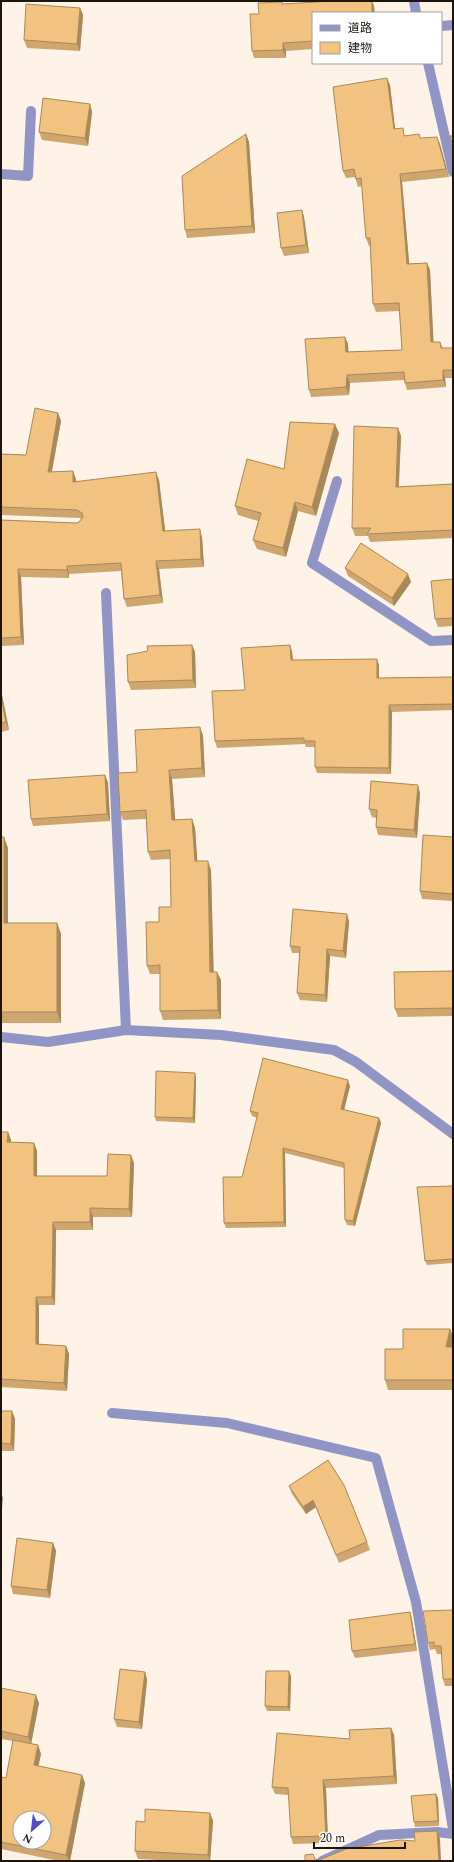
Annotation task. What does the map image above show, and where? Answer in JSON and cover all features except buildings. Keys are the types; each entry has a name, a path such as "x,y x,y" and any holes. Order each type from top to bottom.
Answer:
{"street":[{"path":"414,1 416,12"},
{"path":"442,26 453,25"},
{"path":"428,64 453,172"},
{"path":"1,174 28,176 31,111"},
{"path":"337,481 312,563 431,641 453,640"},
{"path":"106,593 126,1030"},
{"path":"1,1037 48,1042 126,1030 221,1035 334,1050 356,1062 453,1134"},
{"path":"112,1413 227,1423 376,1458 416,1602 453,1829"},
{"path":"322,1861 379,1835 437,1832 453,1834"}]}
